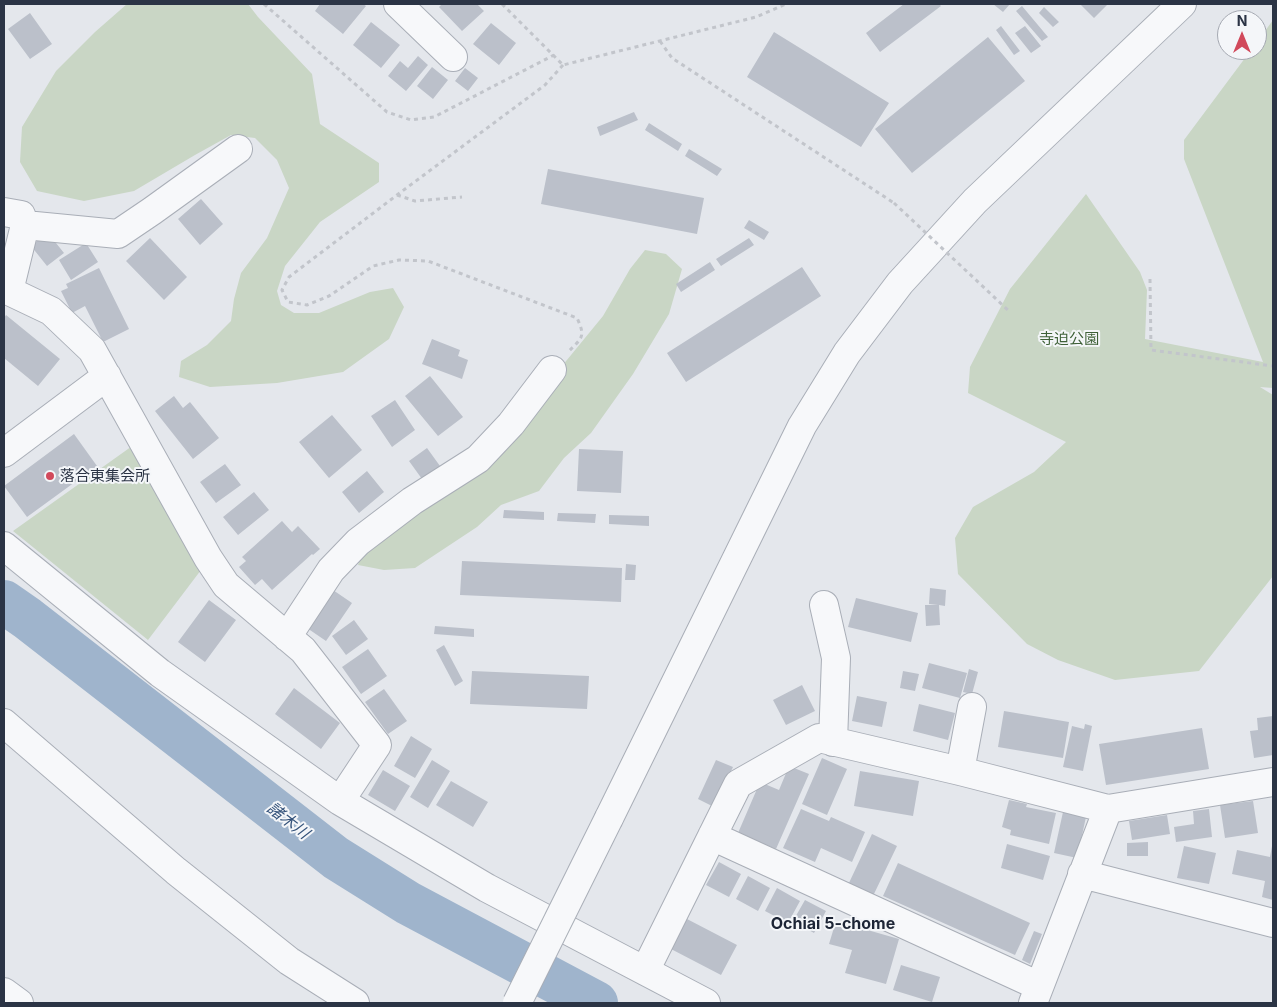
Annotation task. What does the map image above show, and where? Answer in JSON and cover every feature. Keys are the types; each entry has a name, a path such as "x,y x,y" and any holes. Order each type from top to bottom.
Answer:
{"street":[{"path":"517,1003 802,426 847,354 900,283 975,201 1182,4"},
{"path":"405,6 453,57"},
{"path":"238,148 152,212 118,234 14,218 6,290 51,311 92,350 208,558 226,585 303,650 377,745 340,802"},
{"path":"287,637 331,570 358,542 412,502 478,459 511,424 552,370"},
{"path":"4,453 107,376"},
{"path":"4,546 160,673 340,802 487,888 706,1003"},
{"path":"824,604 836,658 833,742"},
{"path":"960,771 972,707"},
{"path":"4,723 176,871 290,961 355,1003"},
{"path":"645,971 738,784 819,738 960,771 1108,810 1273,782"},
{"path":"712,836 1038,998 1082,874 1108,810"},
{"path":"1082,874 1273,923"},
{"path":"4,992 19,1003"}],"path":[{"path":"264,4 387,112 411,120 434,117 554,56"},
{"path":"502,4 563,65"},
{"path":"552,370 580,340 582,329 577,318 428,261 399,260 374,266 329,296 307,305 288,302 282,290 290,277 545,85 563,65 756,17 786,4"},
{"path":"660,41 672,58 894,203 1010,312"},
{"path":"397,195 415,201 462,197"},
{"path":"1150,279 1151,350 1273,366"}],"green space":[{"path":"127,4 248,4 312,74 320,124 379,163 379,182 320,222 285,266 277,291 281,305 294,313 319,313 370,292 393,288 404,307 389,339 343,372 277,383 210,387 179,377 181,361 207,345 231,321 234,299 241,273 267,238 289,188 277,160 255,138 231,135 134,191 84,201 37,191 20,162 22,127 56,71 95,32"},
{"name":"寺迫公園","path":"1273,20 1273,388 1260,387 1273,395 1273,576 1199,671 1115,680 1058,660 1027,644 958,574 955,538 973,507 1034,472 1066,442 968,393 970,367 1010,289 1086,194 1140,272 1147,290 1145,339 1263,362 1184,159 1184,140 1244,60 1267,60 1267,28"},
{"path":"645,250 666,254 682,269 669,314 633,374 591,433 564,458 539,491 501,505 477,527 415,568 384,570 358,565 362,554 562,366 603,316 630,269"},
{"path":"135,444 201,570 148,640 13,531"}],"building":[{"path":"320,4 363,4 366,6 343,34 315,11"},
{"path":"442,4 477,4 484,11 462,31 439,7"},
{"path":"904,4 939,4 941,6 880,52 866,33"},
{"path":"993,4 1010,4 1003,12"},
{"path":"1080,4 1108,4 1094,18"},
{"path":"1022,6 1048,37 1042,41 1016,11"},
{"path":"1044,7 1059,22 1053,27 1039,13"},
{"path":"30,13 52,44 30,59 8,29"},
{"path":"371,22 400,45 381,68 353,45"},
{"path":"491,23 516,43 499,65 473,44"},
{"path":"1001,26 1020,51 1014,55 996,30"},
{"path":"1025,26 1041,46 1031,53 1015,33"},
{"path":"774,32 889,103 861,147 747,77"},
{"path":"988,37 1025,81 912,173 875,129"},
{"path":"418,56 428,65 406,91 388,76 400,61 408,68"},
{"path":"432,67 448,80 433,99 417,86"},
{"path":"465,68 478,78 468,91 455,81"},
{"path":"634,112 638,120 600,136 597,127"},
{"path":"649,123 682,144 678,151 645,130"},
{"path":"689,149 722,169 717,176 685,156"},
{"path":"548,169 704,198 697,234 541,204"},
{"path":"201,199 223,224 200,245 178,219"},
{"path":"749,220 769,232 764,240 744,228"},
{"path":"48,233 64,253 47,266 31,246"},
{"path":"150,238 187,277 164,300 126,261"},
{"path":"749,238 754,245 721,266 716,259"},
{"path":"86,243 98,262 71,280 59,260"},
{"path":"710,262 715,270 681,292 676,284"},
{"path":"802,267 821,296 686,382 667,353"},
{"path":"99,268 129,329 103,342 85,306 72,313 61,291 68,288 66,284"},
{"path":"6,315 60,359 38,386 4,358 4,318"},
{"path":"432,339 460,350 458,356 468,360 462,379 422,364"},
{"path":"430,376 463,417 438,436 405,396"},
{"path":"174,396 183,408 190,402 219,438 193,459 155,411"},
{"path":"395,400 415,430 392,447 371,416"},
{"path":"332,415 362,450 329,478 299,442"},
{"name":"落合東集会所","path":"74,434 97,466 27,517 4,486"},
{"path":"427,448 440,466 422,479 409,461"},
{"path":"579,449 623,451 621,493 577,491"},
{"path":"225,464 241,485 216,503 200,482"},
{"path":"367,471 384,492 359,513 342,492"},
{"path":"254,492 269,510 238,535 223,517"},
{"path":"504,510 544,512 544,520 503,518"},
{"path":"558,513 596,514 595,523 557,521"},
{"path":"609,515 649,516 649,526 609,524"},
{"path":"282,521 292,532 298,526 320,549 272,590 262,579 255,585 239,567 246,561 242,557"},
{"path":"462,561 622,568 621,602 460,595"},
{"path":"626,564 636,565 635,580 625,580"},
{"path":"930,588 946,590 945,606 939,605 940,625 926,626 925,605 938,605 929,604"},
{"path":"333,590 352,603 326,641 307,628"},
{"path":"856,598 918,613 911,642 848,627"},
{"path":"209,600 236,620 205,662 178,642"},
{"path":"354,620 368,639 346,655 332,636"},
{"path":"435,626 474,629 474,637 434,634"},
{"path":"444,645 463,681 455,686 436,650"},
{"path":"368,649 387,676 361,694 342,667"},
{"path":"929,663 967,673 960,698 922,688"},
{"path":"969,669 978,672 972,694 963,692"},
{"path":"472,671 589,676 587,709 470,704"},
{"path":"903,671 919,674 915,691 900,688"},
{"path":"802,685 815,711 786,725 773,700"},
{"path":"294,688 340,723 321,749 275,714"},
{"path":"384,689 407,721 388,734 365,702"},
{"path":"857,696 887,702 882,727 852,721"},
{"path":"919,704 955,713 948,740 913,731"},
{"path":"1004,711 1069,722 1063,758 998,747"},
{"path":"1273,716 1273,755 1254,758 1250,731 1258,730 1257,718"},
{"path":"1085,724 1092,726 1083,771 1063,767 1072,726 1084,729"},
{"path":"1202,728 1209,769 1106,785 1099,744"},
{"path":"411,736 432,749 415,778 394,766"},
{"path":"822,758 847,769 827,815 802,804"},
{"path":"432,760 450,771 428,808 410,797"},
{"path":"716,760 733,767 714,807 698,799"},
{"path":"789,766 809,774 776,849 738,833 760,782 779,790"},
{"path":"383,770 410,786 395,811 368,795"},
{"path":"860,771 919,781 913,816 854,806"},
{"path":"451,781 488,802 473,827 436,805"},
{"path":"1009,800 1027,804 1026,807 1056,813 1049,844 1010,835 1011,830 1002,827"},
{"path":"1253,801 1258,833 1225,838 1220,805"},
{"path":"801,809 829,821 831,817 865,832 852,862 821,848 815,862 783,848"},
{"path":"1209,809 1212,837 1176,842 1174,827 1194,824 1193,811"},
{"path":"1063,812 1086,817 1077,858 1054,853"},
{"path":"1167,815 1170,834 1132,840 1129,821"},
{"path":"872,834 897,846 873,896 848,885"},
{"path":"1148,842 1148,856 1127,856 1127,843"},
{"path":"1007,844 1050,856 1043,880 1001,868"},
{"path":"1184,846 1216,853 1209,884 1177,878"},
{"path":"1272,846 1273,900 1262,897 1265,881 1232,874 1237,850 1270,857"},
{"path":"719,862 741,874 729,897 706,885"},
{"path":"898,863 1030,923 1015,955 883,896"},
{"path":"748,876 770,888 758,911 736,899"},
{"path":"777,888 800,901 788,923 765,911"},
{"path":"805,900 826,911 814,933 793,921"},
{"path":"687,919 737,945 721,975 671,949"},
{"path":"836,921 899,939 886,984 845,973 852,950 829,944"},
{"path":"1034,931 1042,934 1030,964 1022,960"},
{"path":"901,965 940,977 932,1002 893,990"}],"waterway":[{"name":"諸木川","path":"4,602 336,858 408,903 596,1003"}],"place":[{"name":"落合東集会所","path":"50,476"}],"district":[{"name":"Ochiai 5-chome","path":"833,924"}]}
